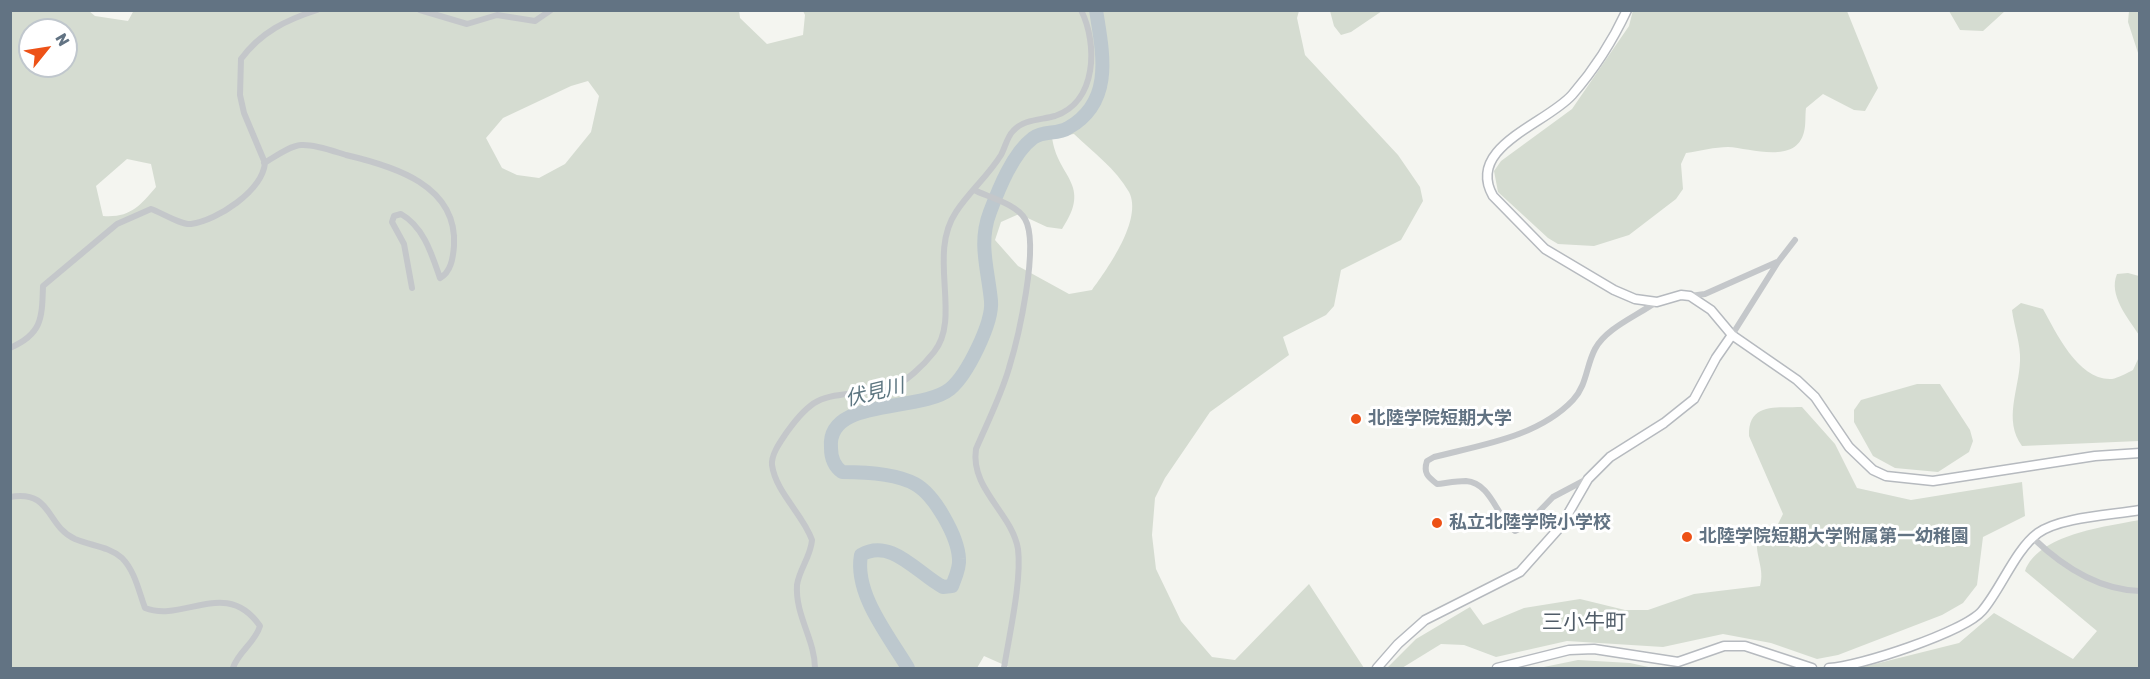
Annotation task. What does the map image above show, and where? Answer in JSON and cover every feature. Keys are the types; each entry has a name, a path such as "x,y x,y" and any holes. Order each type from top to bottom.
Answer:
{"street":[{"path":"10,348 33,336 41,321 43,286 117,224 151,209 190,224 208,218 250,193 264,172 264,163 244,113 240,94 241,59 263,34 290,19 317,10"},
{"path":"420,10 467,24 497,15 536,21 551,10"},
{"path":"815,669 810,641 801,619 797,585 812,540 776,478 773,458 780,442 803,409 820,399 888,389 908,378 935,351 943,337 946,322 942,263 946,237 956,212 1002,154 1012,132 1022,124 1055,116 1073,106 1085,88 1092,56 1089,30 1081,10"},
{"path":"1627,10 1601,54 1571,96 1498,150 1489,164 1486,179 1493,196 1545,249 1614,290 1635,299 1657,302"},
{"path":"264,163 303,145 373,161 405,173 432,189 445,208 452,225 452,260 446,275 441,278 429,246 414,223 401,214 394,216 392,222 404,244 412,288"},
{"path":"974,190 1012,208 1025,218 1028,228 1028,276 1019,328 1009,370 974,459 978,478 1014,537 1017,549 1019,575 1004,669"},
{"path":"1377,669 1398,644 1425,620 1520,572 1561,526 1588,479 1610,457 1684,409 1695,399 1716,358 1778,262 1795,240"},
{"path":"1588,479 1553,497 1526,525 1515,531 1508,527 1484,489 1475,483 1464,481 1437,484 1429,478 1425,467 1427,461 1434,457 1510,437 1560,412 1582,388 1594,351 1600,341 1657,302 1681,295 1705,294 1778,262"},
{"path":"1690,296 1711,310 1732,335 1797,380 1815,397 1850,447 1873,470 1886,476 1934,481 2095,456 2139,453"},
{"path":"10,497 27,495 35,498 45,507 62,531 75,539 111,550 123,560 136,582 145,608 163,612 220,601 232,604 254,618 260,626 257,637 233,669"},
{"path":"1829,669 1909,646 1959,627 1980,613 2032,538 2048,527 2139,510"},
{"path":"2032,538 2053,558 2075,572 2112,586 2139,591"},
{"path":"1497,669 1569,650 1594,648 1678,662 1724,646 1745,646 1812,669"}],"shaded area":[{"path":"134,10 739,10 740,18 767,44 803,35 805,15 803,11 1299,11 1297,18 1305,55 1398,155 1420,187 1423,201 1401,240 1341,270 1334,306 1326,315 1283,337 1289,355 1210,412 1165,478 1155,498 1152,535 1156,569 1181,621 1212,657 1235,660 1309,584 1364,668 1011,668 984,656 977,668 11,668 10,11 89,11 95,16 128,21","holes":["588,81 599,96 591,132 565,164 539,178 517,175 502,168 486,138 503,118 571,86","1074,134 1118,176 1129,192 1132,203 1128,229 1122,243 1092,290 1069,294 1018,266 995,240 1001,222 1019,214 1047,227 1062,229 1071,214 1074,190 1055,151 1052,137","127,159 151,164 156,187 145,200 127,213 103,216 96,186"]},
{"path":"1330,10 1382,11 1351,32 1341,35 1334,26"},
{"path":"1633,10 1847,11 1878,88 1865,111 1854,110 1823,94 1806,108 1804,132 1799,142 1782,152 1723,147 1686,153 1681,164 1683,189 1676,199 1629,235 1594,246 1558,244 1548,238 1498,192 1494,171 1501,161 1572,109 1629,26"},
{"path":"1949,11 2005,11 1983,31 1960,30"},
{"path":"2129,11 2139,11 2139,56 2128,22"},
{"path":"2128,273 2139,276 2139,335 2120,306 2115,290 2117,274"},
{"path":"2021,303 2043,309 2062,342 2079,364 2100,378 2112,379 2133,370 2139,357 2139,441 2022,446 2016,436 2013,415 2020,355 2012,310"},
{"path":"1917,384 1940,384 1970,430 1973,441 1969,452 1938,472 1895,468 1873,456 1854,422 1854,410 1861,400"},
{"path":"1802,407 1835,444 1857,488 1911,500 2022,482 2025,516 1983,537 1977,585 1963,603 1942,615 1838,655 1817,659 1771,643 1723,634 1663,647 1567,641 1496,657 1464,645 1441,644 1402,668 1387,668 1416,639 1470,607 1483,625 1524,608 1580,599 1625,610 1648,610 1694,594 1760,586 1757,538 1777,526 1783,514 1749,436 1750,425 1753,417 1765,409"},
{"path":"2139,520 2139,668 1859,668 1959,643 1994,613 2073,659 2097,631 2025,571 2032,558 2058,540 2091,529"},
{"path":"1578,660 1630,663 1653,668 1539,668"}],"waterway":[{"path":"181,10 231,10"},
{"name":"伏見川","path":"908,668 868,599 860,570 861,555 872,551 894,554 943,587 952,586 959,562 955,540 944,517 930,497 915,484 889,475 839,470 832,455 833,432 843,421 859,413 918,401 950,389 971,361 991,311 984,245 986,223 1002,182 1026,145 1037,136 1068,128 1083,117 1093,105 1102,76 1101,43 1096,10"}],"place":[{"name":"北陸学院短期大学","path":"1356,419"},
{"name":"私立北陸学院小学校","path":"1437,523"},
{"name":"北陸学院短期大学附属第一幼稚園","path":"1687,537"}],"district":[{"name":"三小牛町","path":"1584,623"}]}
